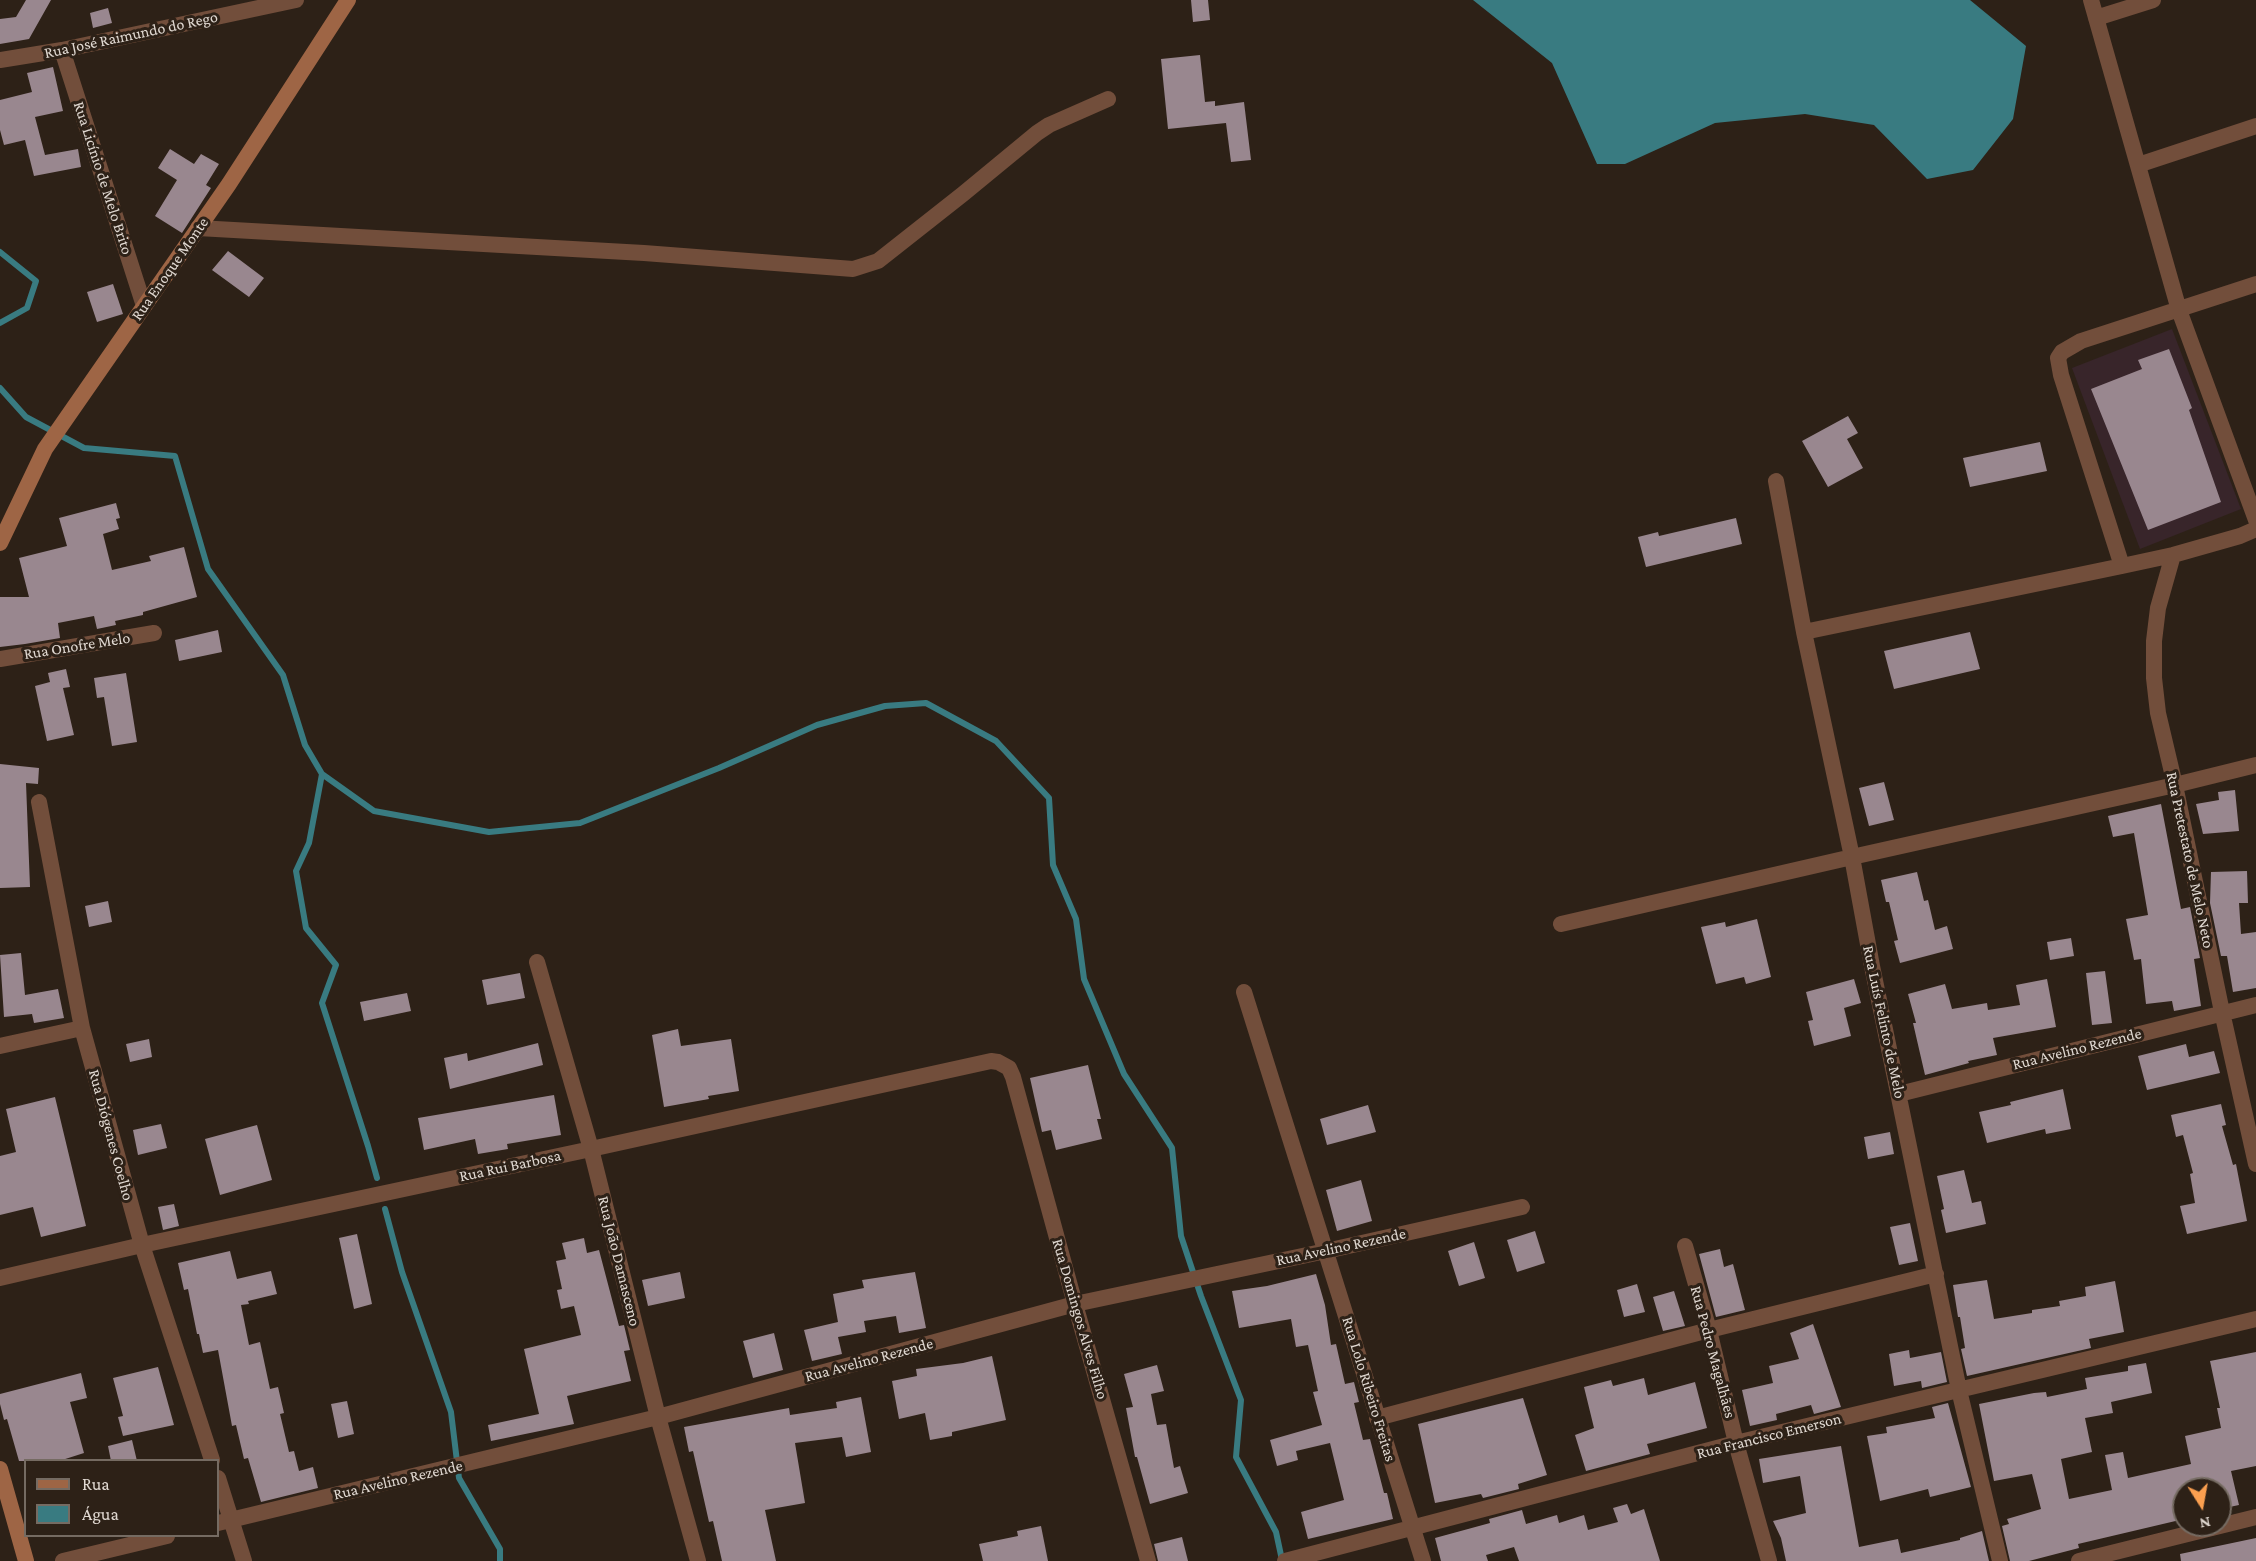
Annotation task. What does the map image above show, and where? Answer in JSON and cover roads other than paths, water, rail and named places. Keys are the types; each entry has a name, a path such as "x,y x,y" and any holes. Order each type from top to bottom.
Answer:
{"main road":[{"name":"Rua Enoque Monte","path":"0,543 45,449 198,228 348,0"},
{"path":"0,1469 26,1561"}],"street":[{"name":"Rua José Raimundo do Rego","path":"0,60 62,50 296,0"},
{"path":"2091,0 2179,310 2256,520"},
{"path":"2097,18 2153,0"},
{"name":"Rua Licínio de Melo Brito","path":"62,50 144,306"},
{"path":"198,228 644,253 853,269 878,261 1049,125 1108,99"},
{"path":"2138,165 2256,126"},
{"path":"2122,567 2061,375 2058,358 2062,352 2081,341 2256,284"},
{"name":"Rua Luís Felinto de Melo","path":"1776,481 1804,632 1852,856 1959,1390 2000,1561"},
{"path":"1804,632 2122,567 2173,555 2240,536 2256,529"},
{"name":"Rua Pretestato de Melo Neto","path":"2173,555 2158,608 2154,640 2154,678 2158,713 2256,1164"},
{"name":"Rua Onofre Melo","path":"0,659 154,633"},
{"path":"1562,924 2256,765"},
{"name":"Rua Diógenes Coelho","path":"39,802 82,1028 142,1245 211,1459"},
{"name":"Rua João Damasceno","path":"537,962 591,1149 658,1417 698,1561"},
{"name":"Rua Lolo Ribeiro Freitas","path":"1244,992 1423,1561"},
{"name":"Rua Avelino Rezende","path":"1899,1095 2256,1005"},
{"path":"0,1046 82,1028"},
{"name":"Rua Rui Barbosa","path":"0,1278 142,1245 991,1061 1009,1068 1013,1077"},
{"name":"Rua Domingos Alves Filho","path":"1013,1077 1148,1561"},
{"name":"Rua Avelino Rezende","path":"224,1521 658,1417 1075,1304 1522,1207"},
{"name":"Rua Pedro Magalhães","path":"1684,1246 1709,1330 1736,1443 1769,1561"},
{"path":"1377,1418 1709,1330 1936,1274"},
{"name":"Rua Francisco Emerson","path":"1285,1561 1736,1443 2256,1319"},
{"path":"219,1485 224,1521 244,1561"},
{"path":"2079,1561 2256,1517"},
{"path":"63,1561 163,1537"}],"water":[{"path":"1473,0 1970,0 2026,46 2013,119 1973,170 1927,179 1874,125 1805,114 1715,123 1625,164 1597,164 1552,63"}],"waterway":[{"path":"0,252 36,281 27,308 0,323"},
{"path":"0,388 26,417 84,448 175,456 208,569 283,675 305,745 322,774 309,843 296,871 306,928 336,965 322,1003 377,1178"},
{"path":"322,774 374,811 489,832 580,823 719,768 817,725 885,706 926,703 996,741 1049,798 1053,865 1076,919 1084,979 1124,1074 1172,1148 1181,1236 1201,1296 1241,1400 1236,1457 1276,1532 1282,1560"},
{"path":"385,1209 402,1272 451,1412 459,1478 500,1549 500,1561"}]}
